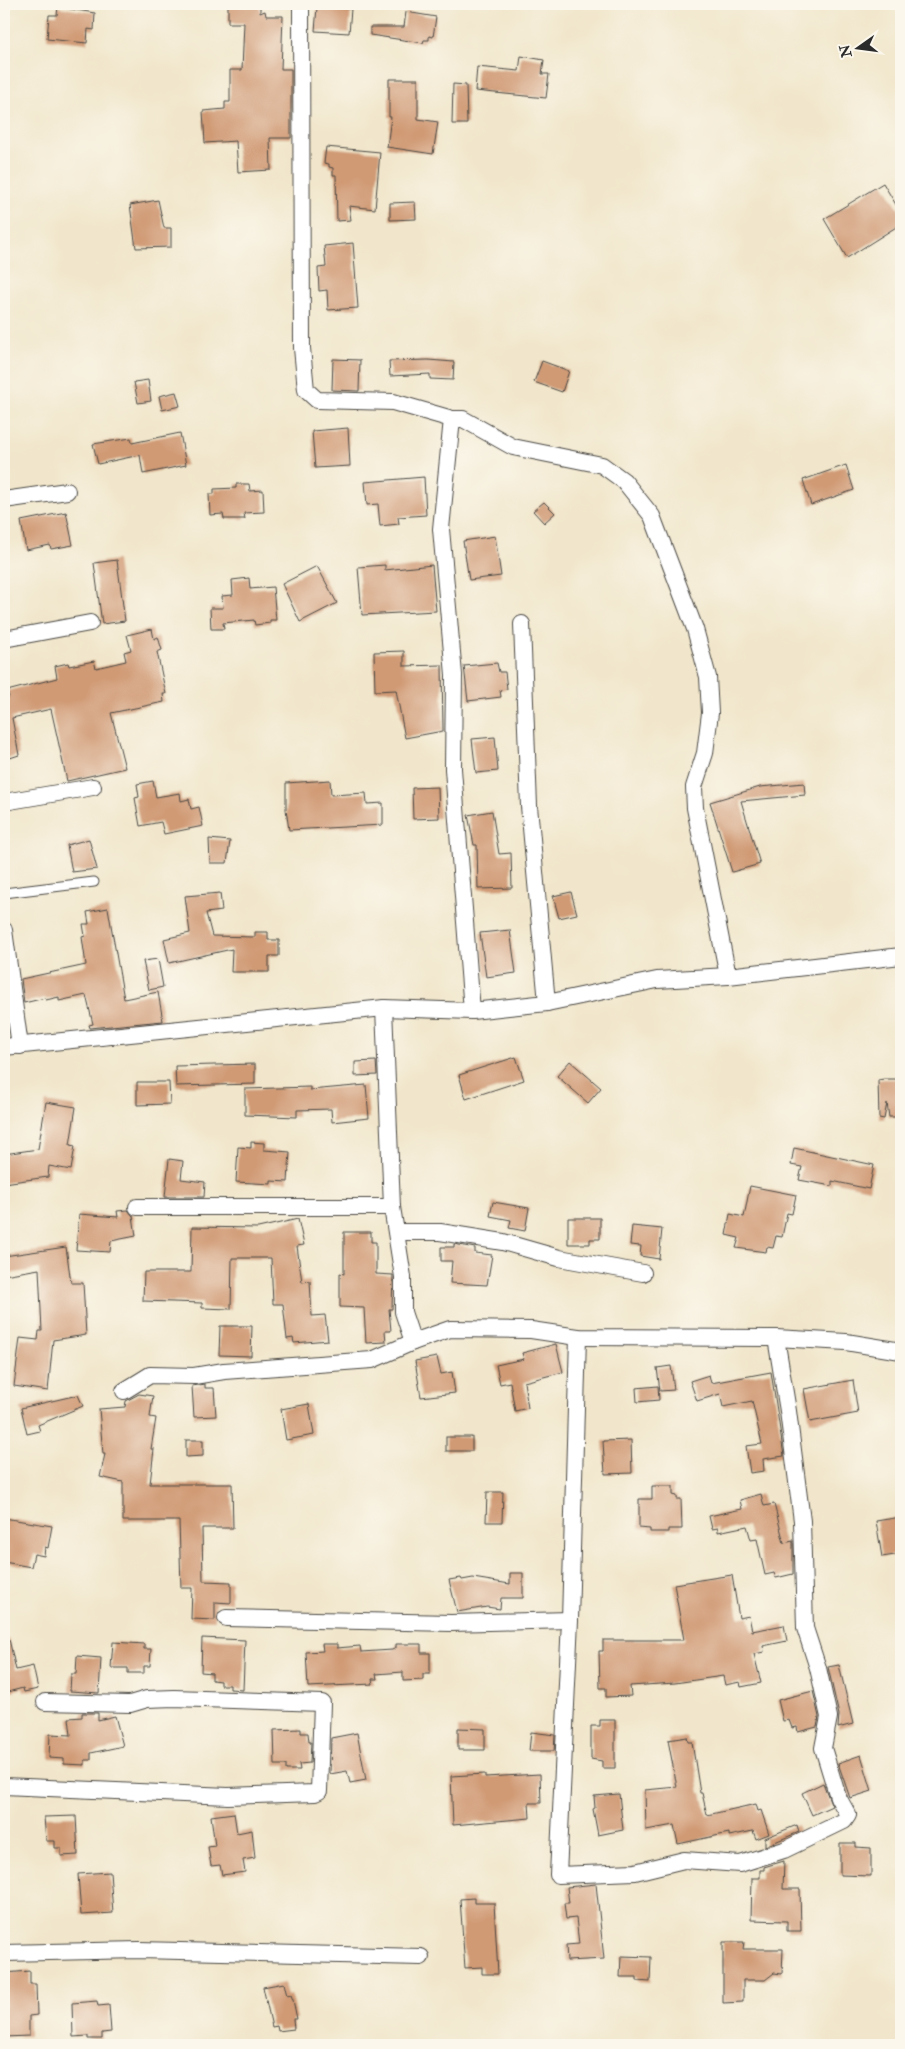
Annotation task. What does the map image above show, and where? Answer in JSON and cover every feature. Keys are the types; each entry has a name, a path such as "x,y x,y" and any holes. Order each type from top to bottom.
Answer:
{"street":[{"path":"301,4 302,348 306,390 317,400 393,402 452,419 463,419 513,447 602,465 624,481 652,516 695,629 708,677 710,713 705,753 694,787 695,808 728,976"},
{"path":"452,419 441,529 454,675 453,769 472,1011"},
{"path":"4,500 67,491"},
{"path":"4,638 90,622"},
{"path":"522,624 529,806 547,1003"},
{"path":"4,802 93,787"},
{"path":"4,930 20,1046"},
{"path":"4,1047 384,1008 472,1011 547,1003 657,980 728,976 901,956"},
{"path":"384,1008 392,1207 403,1276 403,1312 413,1342"},
{"path":"137,1207 392,1207"},
{"path":"396,1232 440,1232 494,1240 559,1258 642,1273"},
{"path":"124,1391 150,1375 194,1376 224,1371 372,1360 450,1328 531,1330 578,1337 776,1338 846,1342 901,1351"},
{"path":"578,1337 570,1620 558,1875 636,1872 684,1860 740,1864 784,1850 844,1821 848,1815 838,1797 823,1748 829,1717 818,1668 805,1628 802,1521 788,1411 776,1338"},
{"path":"226,1618 451,1622 570,1620"},
{"path":"4,1786 228,1796 315,1793 319,1791 322,1703 174,1698 147,1699 130,1704 45,1702"},
{"path":"4,1953 139,1950 421,1957"}],"lane":[{"path":"4,893 94,882"}],"building":[{"path":"228,5 260,5 260,13 265,11 266,16 283,16 281,69 291,69 291,138 270,138 271,170 238,172 236,141 205,143 203,111 225,109 225,102 230,102 230,70 242,70 244,23 228,23"},
{"path":"58,7 95,13 94,30 88,29 87,43 47,39 49,15 57,15"},
{"path":"317,7 351,9 349,33 315,31"},
{"path":"406,12 436,17 433,37 429,36 429,40 424,40 423,43 370,35 370,27 404,27"},
{"path":"521,56 544,60 542,74 549,74 546,98 475,91 477,67 519,71"},
{"path":"389,79 418,79 418,119 438,122 433,154 387,147 391,117 389,117"},
{"path":"453,84 466,85 467,124 452,124"},
{"path":"326,147 380,152 375,209 349,206 351,220 337,221 336,175 333,175 333,168 329,167 329,164 324,163"},
{"path":"883,183 901,213 901,224 847,258 824,219"},
{"path":"158,200 164,228 171,228 171,247 136,248 130,205"},
{"path":"415,202 416,219 390,220 390,203"},
{"path":"353,243 358,308 328,310 327,290 319,291 318,268 326,267 324,246"},
{"path":"333,359 360,360 359,391 332,390"},
{"path":"428,360 454,362 453,380 430,379 430,374 390,376 389,361"},
{"path":"542,361 569,371 562,392 534,382"},
{"path":"148,380 151,401 138,403 134,382"},
{"path":"176,392 180,406 162,410 159,396"},
{"path":"348,428 350,466 315,468 312,431"},
{"path":"180,433 186,465 143,474 140,455 98,464 93,444 131,438 132,443"},
{"path":"846,465 854,490 811,505 803,480"},
{"path":"424,477 426,515 398,517 399,524 380,526 378,504 367,505 365,482"},
{"path":"236,484 249,484 250,491 263,490 264,512 244,513 245,519 224,519 223,514 210,515 209,494 214,494 214,489 236,488"},
{"path":"544,502 555,513 544,523 533,511"},
{"path":"66,512 73,545 51,549 50,545 26,550 21,521"},
{"path":"495,536 501,576 469,580 463,541"},
{"path":"117,560 125,621 102,624 94,563"},
{"path":"385,565 385,570 432,565 436,611 362,615 358,567"},
{"path":"317,566 337,603 300,622 282,584"},
{"path":"249,578 250,589 273,587 276,620 270,620 270,623 255,625 254,620 223,623 224,629 211,629 210,608 223,608 222,596 233,595 232,580"},
{"path":"152,629 154,639 158,637 162,650 157,652 166,694 163,694 164,702 111,713 125,768 67,781 51,709 12,718 19,755 4,760 4,698 9,697 7,691 57,678 55,666 68,663 69,666 94,661 96,668 126,661 124,652 131,650 127,635"},
{"path":"404,651 404,666 442,665 443,731 405,738 396,690 375,691 374,652"},
{"path":"497,663 499,672 505,672 507,689 500,690 501,697 468,701 464,666"},
{"path":"495,737 498,771 476,773 472,739"},
{"path":"330,780 331,795 366,793 367,804 383,803 383,825 289,830 286,809 286,783"},
{"path":"153,781 156,797 180,793 181,801 189,799 191,809 199,807 203,826 164,834 161,822 140,826 135,798 139,797 137,784"},
{"path":"804,783 805,795 741,801 760,864 732,872 710,802 760,787"},
{"path":"438,787 439,818 413,819 412,788"},
{"path":"492,811 499,854 511,853 512,888 478,889 477,845 474,845 468,815"},
{"path":"89,839 97,869 72,872 67,845"},
{"path":"209,839 230,841 227,863 210,863"},
{"path":"571,892 577,914 559,918 553,896"},
{"path":"220,893 222,911 206,913 212,936 255,937 255,932 268,932 268,940 279,940 279,956 269,956 269,972 231,972 232,949 169,963 164,939 190,933 185,896"},
{"path":"108,908 124,999 158,992 163,1021 90,1028 89,1025 93,1024 86,995 59,1001 59,997 24,1003 21,979 86,965 82,937 85,936 83,924 89,924 87,912"},
{"path":"510,930 516,973 486,977 480,933"},
{"path":"158,959 163,987 149,990 143,961"},
{"path":"516,1057 524,1080 466,1099 459,1075"},
{"path":"376,1061 377,1075 355,1076 355,1062"},
{"path":"570,1061 601,1088 588,1103 557,1076"},
{"path":"255,1064 255,1084 176,1086 175,1066"},
{"path":"901,1079 901,1117 889,1117 887,1103 884,1119 879,1118 878,1080"},
{"path":"137,1082 169,1082 170,1104 137,1105"},
{"path":"366,1085 369,1118 332,1122 331,1109 297,1110 297,1117 245,1115 245,1089 310,1087 310,1090"},
{"path":"46,1102 76,1107 70,1145 75,1146 71,1170 49,1166 48,1177 4,1183 4,1154 38,1149"},
{"path":"251,1142 264,1143 264,1150 290,1152 288,1182 271,1181 271,1184 236,1182 238,1147 251,1148"},
{"path":"794,1148 874,1165 869,1189 832,1181 832,1186 799,1180 802,1167 791,1165"},
{"path":"169,1159 183,1161 181,1179 205,1182 204,1197 165,1197"},
{"path":"750,1186 796,1195 792,1214 787,1213 782,1237 776,1236 773,1248 767,1247 766,1252 736,1248 739,1238 726,1235 730,1214 744,1217"},
{"path":"493,1202 529,1208 525,1231 509,1228 511,1220 490,1216"},
{"path":"128,1210 133,1216 136,1236 111,1241 110,1252 76,1250 79,1214 118,1217 117,1211"},
{"path":"568,1218 600,1218 600,1239 590,1239 590,1244 568,1244"},
{"path":"298,1219 304,1245 297,1246 302,1282 310,1281 312,1316 325,1315 328,1340 294,1343 293,1338 287,1339 283,1304 273,1304 271,1258 232,1258 231,1309 202,1308 202,1303 143,1301 144,1272 191,1272 192,1227 258,1228"},
{"path":"632,1226 662,1229 659,1259 640,1256 641,1246 630,1245"},
{"path":"344,1232 371,1232 371,1242 376,1242 376,1274 393,1275 392,1309 389,1309 391,1331 385,1331 386,1342 366,1343 364,1308 340,1307 340,1273 344,1274"},
{"path":"454,1244 475,1248 475,1253 492,1255 487,1285 450,1283 452,1261 441,1261 441,1247 454,1247"},
{"path":"66,1247 71,1283 83,1283 86,1335 53,1340 48,1391 14,1386 20,1338 38,1340 39,1331 42,1331 39,1269 4,1275 4,1256"},
{"path":"220,1326 252,1326 251,1356 219,1355"},
{"path":"556,1344 563,1372 524,1382 528,1408 515,1411 510,1382 500,1384 496,1365 524,1359 522,1353"},
{"path":"437,1357 441,1374 452,1372 455,1393 421,1397 415,1361"},
{"path":"671,1366 674,1390 660,1391 657,1368"},
{"path":"771,1372 784,1456 763,1459 764,1471 750,1473 746,1446 762,1444 752,1401 723,1407 720,1394 697,1401 690,1381 709,1375 711,1383"},
{"path":"853,1380 858,1413 810,1422 804,1389"},
{"path":"205,1384 205,1388 214,1388 216,1416 194,1417 192,1386"},
{"path":"658,1386 659,1400 637,1402 636,1388"},
{"path":"139,1394 153,1396 150,1417 156,1418 151,1449 154,1449 150,1484 232,1484 233,1528 202,1528 203,1581 231,1582 231,1603 215,1602 215,1620 191,1619 192,1588 181,1588 179,1521 123,1521 123,1482 100,1477 105,1454 103,1454 99,1409 125,1407 126,1401"},
{"path":"78,1395 83,1406 38,1425 40,1431 27,1434 21,1408"},
{"path":"309,1404 314,1435 286,1440 281,1409"},
{"path":"446,1437 472,1437 472,1451 446,1451"},
{"path":"186,1440 203,1440 203,1456 186,1457"},
{"path":"631,1440 632,1473 605,1474 603,1441"},
{"path":"652,1486 673,1486 673,1495 677,1496 677,1499 681,1499 682,1529 668,1529 668,1532 650,1532 650,1529 639,1528 639,1499 652,1499"},
{"path":"487,1492 503,1492 502,1522 486,1522"},
{"path":"761,1494 764,1506 774,1504 784,1543 793,1541 793,1574 776,1578 774,1573 765,1575 757,1539 751,1540 747,1526 718,1532 718,1528 712,1529 709,1516 742,1509 740,1500"},
{"path":"901,1517 901,1554 882,1557 876,1521"},
{"path":"4,1518 52,1526 48,1548 45,1547 44,1556 34,1554 31,1567 4,1562"},
{"path":"510,1573 523,1573 523,1598 501,1598 500,1609 487,1607 457,1612 449,1580 473,1578 510,1584"},
{"path":"732,1575 739,1618 749,1616 752,1631 784,1625 787,1641 763,1646 764,1652 754,1654 761,1683 741,1687 740,1682 725,1685 723,1676 675,1683 630,1686 631,1696 606,1697 606,1688 600,1688 599,1651 603,1651 603,1640 684,1640 674,1584"},
{"path":"202,1638 245,1640 243,1690 230,1689 230,1685 220,1685 220,1681 212,1680 212,1673 201,1672"},
{"path":"9,1639 16,1670 33,1666 38,1689 24,1692 23,1688 4,1693 4,1640"},
{"path":"113,1642 144,1644 144,1649 151,1649 150,1666 144,1666 144,1673 128,1673 128,1668 111,1668"},
{"path":"322,1644 337,1644 337,1648 360,1646 361,1652 392,1650 396,1648 396,1644 421,1644 421,1653 430,1653 430,1674 423,1674 423,1680 403,1681 403,1672 376,1674 377,1679 372,1679 373,1684 308,1687 306,1652 323,1651"},
{"path":"77,1656 101,1658 99,1693 70,1691 71,1674 76,1674"},
{"path":"839,1665 853,1724 838,1728 839,1715 828,1667"},
{"path":"813,1691 819,1717 817,1727 798,1732 797,1727 792,1728 789,1720 783,1721 778,1700"},
{"path":"82,1713 98,1713 98,1720 115,1716 123,1746 91,1753 91,1760 85,1760 85,1765 64,1764 64,1759 49,1758 50,1734 71,1735 69,1718 82,1717"},
{"path":"600,1720 615,1720 615,1768 602,1768 602,1761 591,1759 591,1726 600,1726"},
{"path":"458,1728 485,1729 485,1750 458,1750"},
{"path":"301,1729 301,1733 308,1733 309,1742 311,1742 310,1763 299,1764 300,1770 286,1770 286,1765 275,1765 274,1730"},
{"path":"531,1732 555,1735 554,1751 529,1751"},
{"path":"357,1733 366,1780 350,1783 347,1771 330,1774 331,1738"},
{"path":"687,1737 688,1742 692,1742 700,1793 702,1793 707,1815 756,1804 758,1811 761,1810 769,1834 756,1839 753,1831 729,1836 729,1833 678,1844 674,1825 646,1830 645,1790 677,1787 668,1740"},
{"path":"861,1755 872,1791 850,1798 838,1763"},
{"path":"485,1774 485,1777 540,1774 541,1803 529,1803 530,1818 453,1825 451,1776"},
{"path":"823,1783 832,1806 812,1815 802,1793"},
{"path":"619,1794 623,1830 598,1835 593,1809 595,1808 594,1796"},
{"path":"234,1813 237,1833 252,1830 255,1858 243,1860 245,1872 222,1875 220,1865 211,1866 208,1847 215,1846 211,1816"},
{"path":"76,1816 78,1855 61,1856 61,1848 55,1848 55,1841 46,1841 44,1817"},
{"path":"797,1825 799,1832 765,1846 765,1838"},
{"path":"840,1843 856,1843 856,1847 871,1848 871,1876 840,1875"},
{"path":"784,1861 783,1889 800,1889 801,1931 787,1931 787,1921 751,1920 752,1878 760,1878 760,1870 764,1870 764,1867"},
{"path":"110,1872 113,1913 81,1915 78,1874"},
{"path":"596,1884 604,1959 567,1961 566,1945 579,1944 576,1918 566,1919 564,1903 569,1903 567,1887"},
{"path":"474,1898 474,1903 494,1903 498,1974 482,1974 482,1967 465,1968 460,1899"},
{"path":"723,1942 744,1942 743,1949 783,1949 782,1974 774,1973 765,1980 743,1980 743,2002 723,2003"},
{"path":"621,1956 651,1957 650,1982 637,1981 637,1977 620,1977"},
{"path":"30,1971 30,1984 36,1984 37,2015 29,2016 29,2036 4,2037 4,1973"},
{"path":"284,1983 287,1996 291,1995 293,2000 297,2019 293,2019 294,2029 278,2031 277,2026 272,2027 263,1987"},
{"path":"97,2001 98,2006 109,2005 111,2032 102,2033 102,2039 88,2039 88,2036 73,2037 72,2003"}]}
